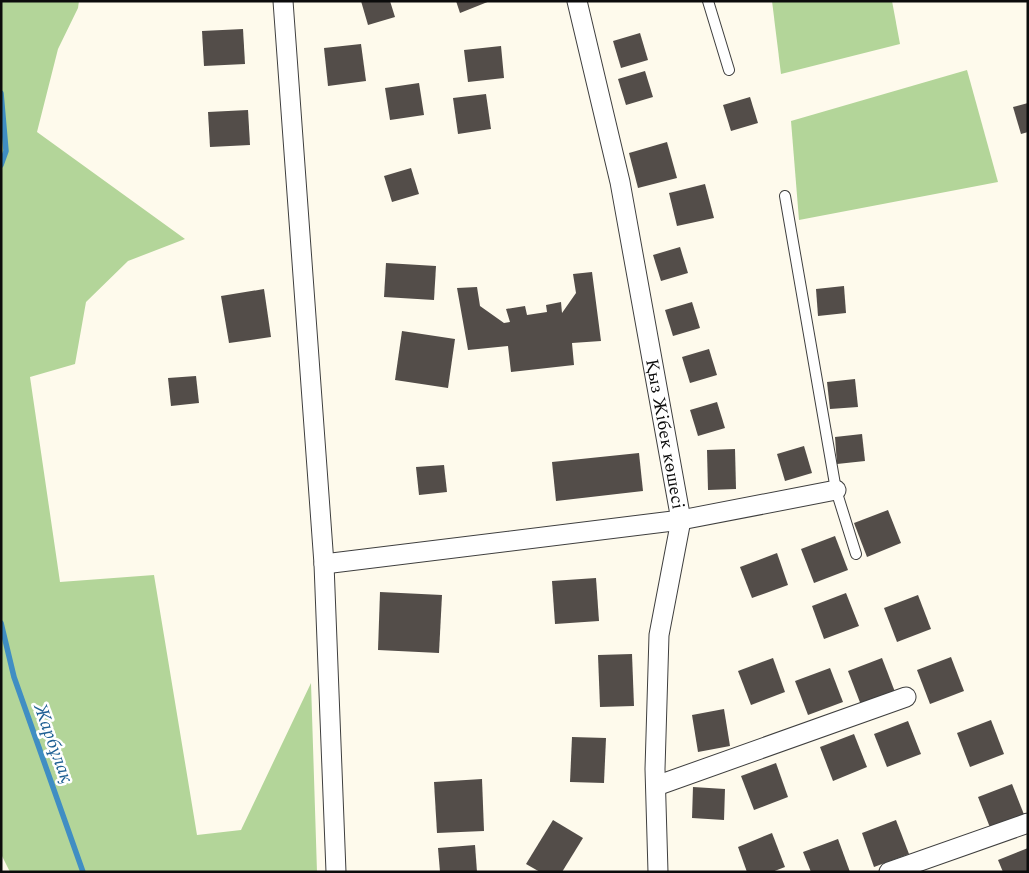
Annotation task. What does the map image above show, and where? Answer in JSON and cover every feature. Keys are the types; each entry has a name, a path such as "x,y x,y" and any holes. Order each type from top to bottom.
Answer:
{"street":[{"path":"283,1 324,564 336,872"},
{"name":"Қыз Жібек көшесі","path":"577,1 620,182 682,520 659,635 656,786 658,872"},
{"path":"324,564 682,520 836,490"},
{"path":"656,786 906,697"},
{"path":"889,872 1028,823"}],"lane":[{"path":"708,1 729,70"},
{"path":"785,196 836,490 856,554"}],"green space":[{"path":"1,1 79,1 78,8 58,49 37,132 185,239 128,261 86,302 75,364 30,377 60,582 154,575 197,835 241,830 311,683 317,872 10,872 1,854"},
{"path":"772,1 892,1 900,44 781,74"},
{"path":"967,70 998,182 799,220 791,121"}],"building":[{"path":"361,1 390,1 395,17 368,25"},
{"path":"456,1 490,1 460,13"},
{"path":"243,29 245,64 204,66 202,31"},
{"path":"640,33 648,60 621,68 613,41"},
{"path":"361,44 366,81 328,86 324,48"},
{"path":"501,46 504,78 468,82 464,50"},
{"path":"645,71 653,97 626,105 618,79"},
{"path":"419,83 424,115 390,120 385,88"},
{"path":"486,94 491,129 458,134 453,98"},
{"path":"750,97 758,123 731,131 723,105"},
{"path":"1028,103 1028,132 1021,134 1013,107"},
{"path":"248,110 250,145 210,147 208,112"},
{"path":"667,142 677,178 638,188 629,153"},
{"path":"411,168 419,194 392,202 384,176"},
{"path":"705,184 714,218 677,226 669,193"},
{"path":"680,247 688,273 661,281 653,255"},
{"path":"386,263 436,266 434,300 384,297"},
{"path":"592,272 601,341 572,343 574,365 511,372 508,346 468,350 457,288 477,287 480,306 504,323 510,322 506,309 525,306 527,315 547,312 546,305 561,302 562,313 576,293 573,274"},
{"path":"844,286 846,313 818,316 816,289"},
{"path":"264,289 271,337 229,343 221,296"},
{"path":"692,302 700,328 673,336 665,310"},
{"path":"402,331 455,339 448,388 395,380"},
{"path":"709,349 717,375 690,383 682,357"},
{"path":"196,376 199,403 171,406 168,378"},
{"path":"855,379 858,407 830,409 827,382"},
{"path":"717,402 725,428 698,436 690,410"},
{"path":"862,434 865,461 837,464 835,437"},
{"path":"804,446 812,473 785,481 777,454"},
{"path":"735,449 736,489 708,490 707,450"},
{"path":"639,453 643,491 556,501 552,462"},
{"path":"444,465 447,492 419,495 416,467"},
{"path":"888,510 901,543 867,557 854,523"},
{"path":"835,536 848,570 814,583 801,549"},
{"path":"777,553 788,585 752,598 740,567"},
{"path":"596,578 599,621 555,624 552,581"},
{"path":"380,592 442,595 439,653 378,650"},
{"path":"846,593 859,626 824,639 812,606"},
{"path":"918,595 931,629 897,642 884,608"},
{"path":"632,654 634,706 600,707 598,655"},
{"path":"951,657 964,691 930,704 917,670"},
{"path":"773,658 785,692 751,705 738,671"},
{"path":"882,658 895,692 861,705 848,671"},
{"path":"830,668 843,702 808,715 795,681"},
{"path":"724,709 730,746 698,752 692,715"},
{"path":"991,720 1004,754 970,767 957,733"},
{"path":"908,721 921,754 887,767 874,734"},
{"path":"854,734 867,767 833,781 820,747"},
{"path":"572,737 606,738 604,783 570,782"},
{"path":"776,763 788,797 754,810 741,776"},
{"path":"482,779 484,831 437,833 434,782"},
{"path":"1012,784 1025,817 991,830 978,797"},
{"path":"693,787 725,789 724,820 692,818"},
{"path":"553,820 583,838 562,872 540,872 526,864"},
{"path":"896,820 909,854 874,867 862,833"},
{"path":"772,833 785,867 772,872 747,872 738,847"},
{"path":"838,839 850,872 811,872 803,852"},
{"path":"475,845 477,872 440,872 438,848"},
{"path":"1028,848 1028,872 1003,872 998,860"}],"waterway":[{"name":"Жарбұлақ","path":"1,93 6,151 1,165"},
{"name":"Жарбұлақ","path":"1,623 14,677 83,872"}]}
